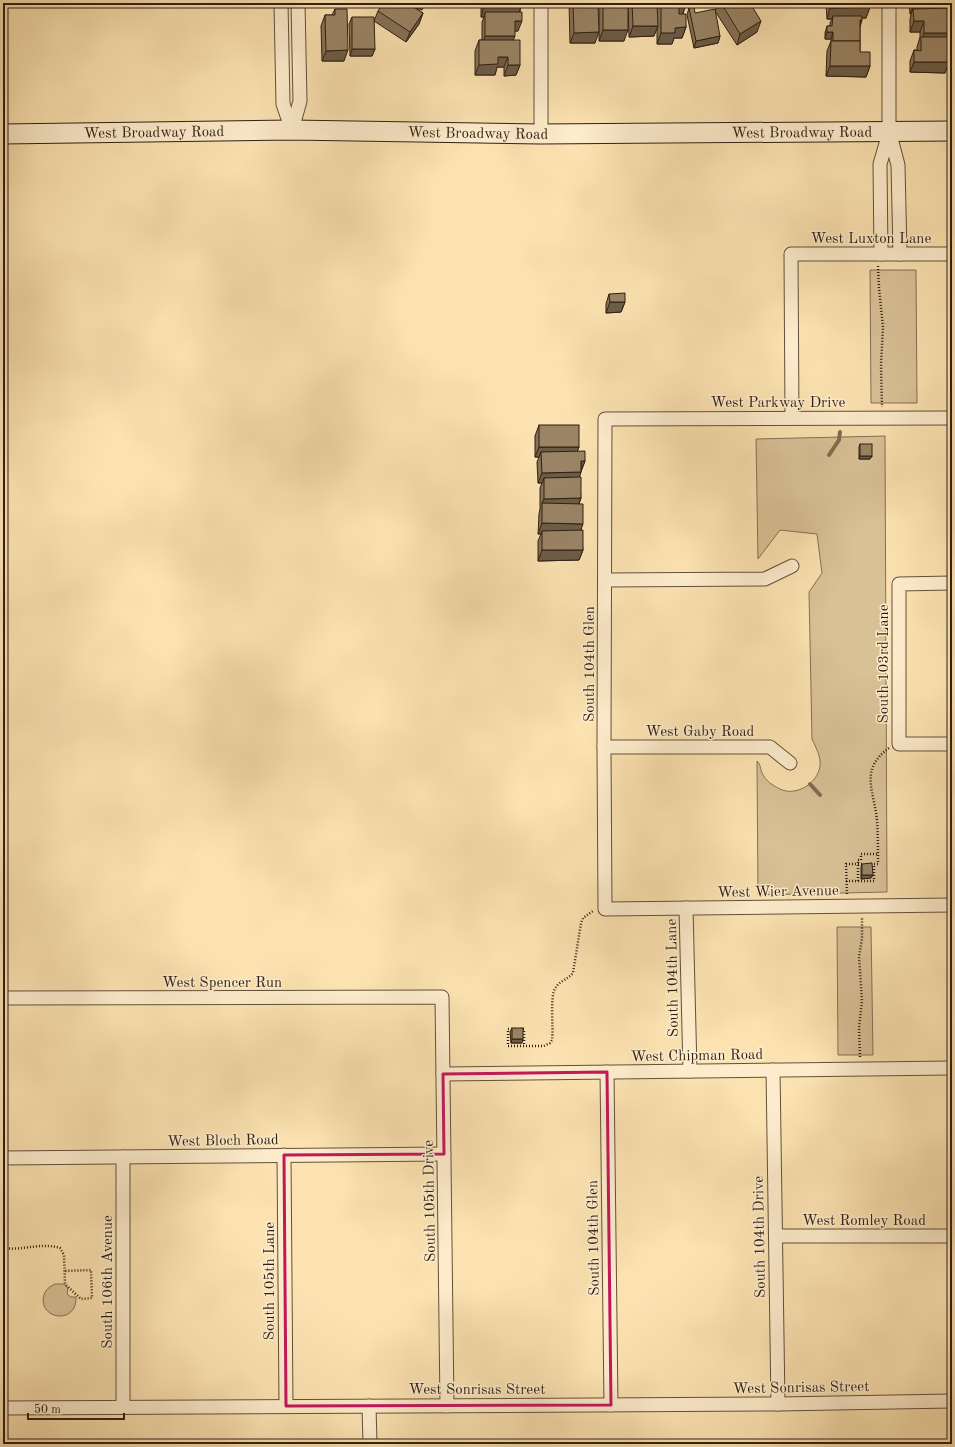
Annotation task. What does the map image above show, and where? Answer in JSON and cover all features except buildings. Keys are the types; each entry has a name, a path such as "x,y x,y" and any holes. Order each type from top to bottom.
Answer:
{"main road":[{"name":"West Broadway Road","path":"3,134 292,130 541,134 952,131"}],"street":[{"path":"281,3 283,104 292,130"},
{"path":"292,130 300,101 298,3"},
{"path":"541,3 541,134"},
{"path":"889,3 889,131 898,165 900,254"},
{"path":"881,254 880,164 889,131"},
{"name":"West Luxton Lane","path":"792,418 791,254 952,254"},
{"name":"West Parkway Drive","path":"605,418 952,418"},
{"name":"South 104th Glen","path":"605,418 605,909"},
{"path":"605,580 765,579 792,566"},
{"name":"South 103rd Lane","path":"899,744 900,584 952,582"},
{"path":"899,744 952,744"},
{"name":"West Gaby Road","path":"604,747 770,747 790,763"},
{"name":"West Wier Avenue","path":"605,909 952,905"},
{"name":"South 104th Lane","path":"686,908 690,1070"},
{"name":"West Spencer Run","path":"3,998 442,997"},
{"name":"South 105th Drive","path":"442,997 447,1406"},
{"name":"West Chipman Road","path":"443,1074 952,1068"},
{"name":"South 104th Drive","path":"773,1070 778,1404"},
{"name":"South 104th Glen","path":"607,1072 611,1405"},
{"name":"West Bloch Road","path":"3,1158 444,1154"},
{"name":"South 105th Lane","path":"284,1155 286,1406"},
{"name":"South 106th Avenue","path":"123,1157 123,1407"},
{"name":"West Romley Road","path":"776,1236 952,1236"},
{"name":"West Sonrisas Street","path":"3,1408 778,1404 952,1400"},
{"path":"369,1406 370,1444"}],"path":[{"path":"864,254 864,265 878,265 883,327 881,365 882,418"},
{"path":"847,906 846,864 878,864 877,822 870,783 872,767 876,759 889,748 899,744"},
{"path":"858,881 858,860 860,860 860,854 878,854"},
{"path":"846,881 874,881 874,864"},
{"path":"860,1069 860,1028 862,1001 859,956 862,939 862,906"},
{"path":"524,1046 524,1029 508,1029 508,1046 524,1046 544,1046 550,1043 552,1040 552,993 557,985 573,973 579,930 583,918 597,909 605,909"},
{"path":"3,1248 22,1249 49,1246 60,1248 64,1255 64,1271 65,1284 80,1299 92,1298 91,1270 64,1271"}],"highlighted area":[{"path":"607,1072 611,1405 286,1406 284,1155 444,1154 443,1074"}],"shaded area":[{"path":"870,270 916,270 917,403 871,403"},
{"path":"885,436 887,892 758,895 757,761 767,781 786,791 799,790 811,783 820,766 819,755 812,739 809,592 822,573 817,534 780,530 758,559 756,439"},
{"path":"837,927 871,927 873,1055 838,1055"},
{"path":"55,1284 64,1284 68,1288 67,1294 71,1297 76,1297 75,1306 70,1312 64,1315 58,1316 51,1314 46,1310 43,1303 46,1291 49,1287"}],"waterway":[{"path":"829,455 839,440 840,432"},
{"path":"810,784 820,795"}]}
